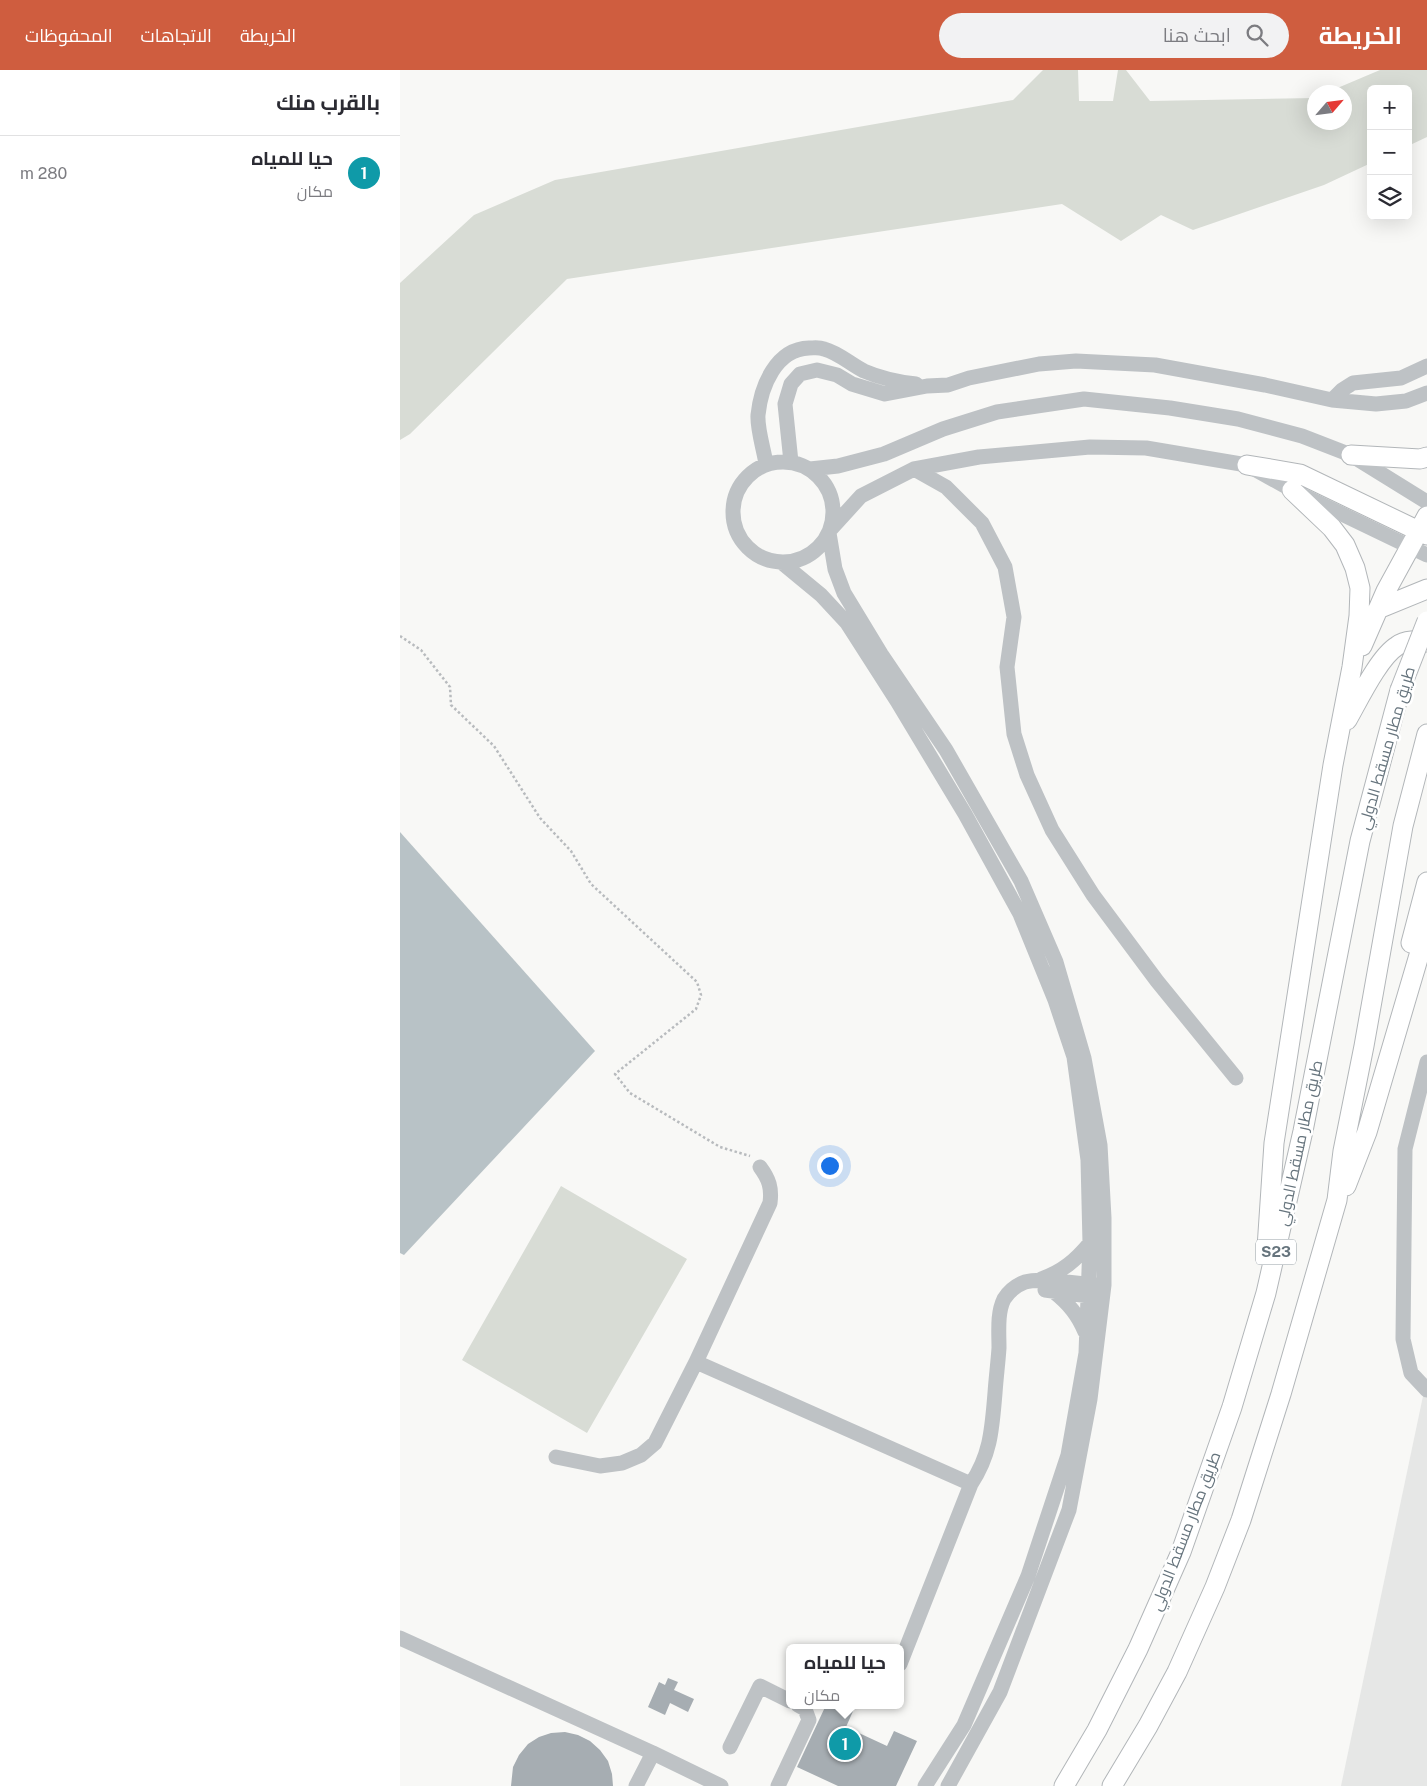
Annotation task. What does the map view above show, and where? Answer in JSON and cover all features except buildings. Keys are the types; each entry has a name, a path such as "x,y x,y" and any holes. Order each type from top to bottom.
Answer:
{"main road":[{"path":"1351,455 1420,459 1427,457"},
{"path":"1247,464 1300,474 1420,532 1378,609 1352,667"},
{"path":"1266,1293 1265,1268 1274,1143 1352,667 1359,616 1360,588 1355,568 1345,545 1332,528 1292,490"},
{"path":"1378,609 1427,589"},
{"name":"طريق مطار مسقط الدولي","path":"1064,1786 1098,1730 1138,1649 1180,1552 1232,1407 1266,1293 1303,1131 1360,841 1400,690 1427,621"},
{"path":"1340,733 1391,650 1406,642 1427,642"},
{"name":"S23","path":"1112,1786 1148,1726 1177,1672 1215,1587 1241,1520 1282,1394 1337,1200 1343,1151 1364,1046 1403,826 1427,734"},
{"path":"1397,1028 1398,1006 1419,909 1427,882"},
{"path":"1337,1200 1346,1186 1367,1132 1427,928"}],"street":[{"path":"766,464 758,416 764,392 776,363 789,352 803,348 821,348 838,354 864,371 895,381 927,386"},
{"path":"791,462 785,404 790,384 800,374 817,370 837,376 852,384 885,394 927,386 948,385 969,378 1039,364 1076,361 1155,366 1265,385 1332,400 1376,404 1406,401 1427,393"},
{"path":"1332,400 1342,390 1353,384 1401,378 1427,366"},
{"path":"810,469 838,466 884,454 943,429 997,412 1084,399 1170,408 1238,418 1302,436 1351,455 1427,502"},
{"path":"948,1786 1000,1692 1069,1510 1090,1399 1096,1291 1104,1218 1100,1145 1084,1058 1056,962 1021,881 946,750 881,654 844,593 835,569 830,531 834,512 831,495 822,480 810,469 791,462 766,464 755,470 738,488 734,500 733,513 740,537 747,547 757,555 768,560 781,562 800,560 818,549 830,531 860,496 914,469 979,457 1090,447 1146,448 1247,464 1292,490 1420,532 1427,555"},
{"path":"914,469 946,487 982,523 1005,568 1014,617 1007,667 1014,734 1027,775 1052,830 1092,895 1236,1078"},
{"path":"781,562 821,594 846,623 902,709 965,814 1020,914 1055,1000 1074,1057 1088,1160 1090,1244 1096,1291 1068,1455 1028,1576 964,1726 925,1786"},
{"path":"1427,1062 1405,1149 1403,1339 1411,1373 1427,1390"},
{"path":"556,1456 600,1466 622,1463 640,1455 655,1442 696,1362 770,1204 772,1192 768,1178 760,1167"},
{"path":"904,1654 971,1484 983,1464 991,1441 1000,1317 1005,1298 1014,1288 1026,1282 1051,1276 1066,1268 1090,1244"},
{"path":"1035,1281 1096,1291"},
{"path":"999,1349 1006,1314 1016,1297 1023,1292 1032,1289 1096,1291"},
{"path":"1053,1291 1069,1303 1080,1319 1087,1338"},
{"path":"696,1362 971,1484"},
{"path":"400,1638 653,1752 721,1786"},
{"path":"730,1747 760,1686 786,1699"},
{"path":"778,1786 809,1720 805,1709"},
{"path":"636,1786 653,1752"}],"path":[{"path":"400,636 421,650 450,687 451,705 494,746 540,818 571,851 591,884 697,982 701,995 696,1009 615,1074 630,1092 720,1147 752,1157 760,1167"}],"shaded area":[{"path":"1043,70 1078,70 1079,101 1113,101 1118,70 1126,70 1150,101 1307,98 1307,130 1352,130 1352,85 1345,85 1380,70 1427,70 1427,137 1412,144 1412,85 1367,85 1367,165 1324,185 1193,230 1161,215 1121,241 1062,204 567,279 410,434 400,440 400,283 474,215 555,180 1013,100"},
{"path":"400,832 595,1051 404,1255 400,1253"},
{"path":"561,1186 687,1259 587,1433 462,1360"},
{"path":"1427,1377 1427,1786 1341,1786"}],"place":[{"name":"حيا للمياه","path":"845,1744"}]}
